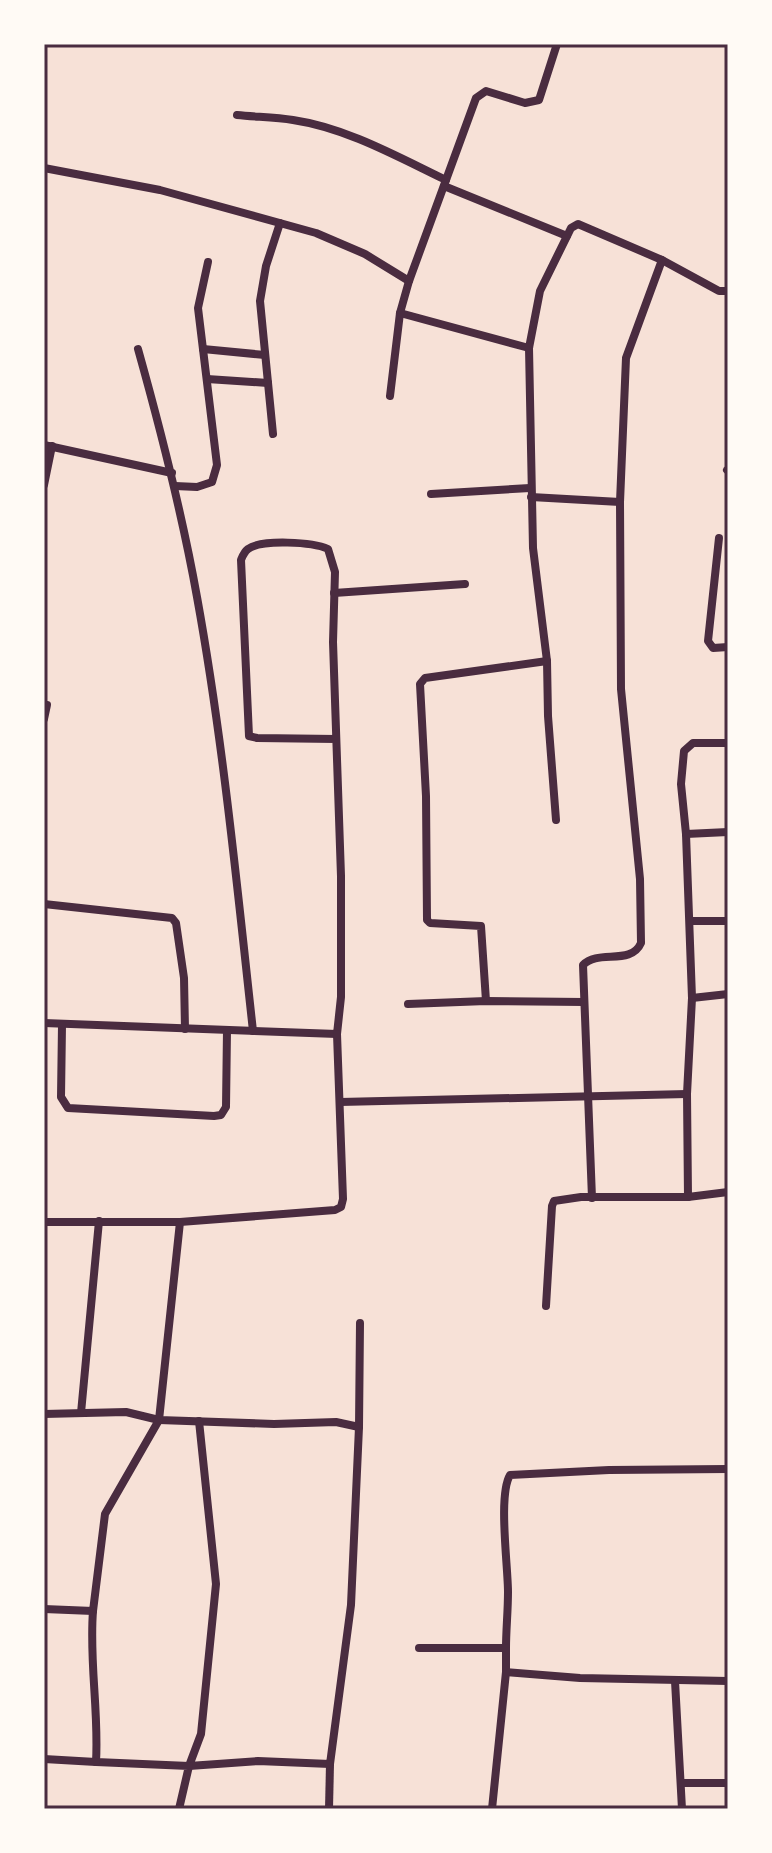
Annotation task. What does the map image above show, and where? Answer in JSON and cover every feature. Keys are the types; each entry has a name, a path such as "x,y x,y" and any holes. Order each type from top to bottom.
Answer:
{"street":[{"path":"390,396 400,313 409,281 476,98 486,91 525,103 539,100 557,44"},
{"path":"237,115 293,120 375,146 445,183 567,236"},
{"path":"44,168 160,190 280,223 341,242 409,281"},
{"path":"273,434 260,311 261,289 280,223"},
{"path":"556,820 547,661 534,562 530,493 529,348 540,291 571,228 578,224 662,260 719,291 728,291"},
{"path":"592,1198 585,962 630,954 641,943 640,879 621,689 620,502 626,358 662,260"},
{"path":"175,486 197,487 212,482 217,465 198,308 208,262"},
{"path":"400,313 529,348"},
{"path":"138,349 172,473 197,597 220,738 253,1031"},
{"path":"203,349 265,355"},
{"path":"207,379 268,383"},
{"path":"44,485 48,446 172,473"},
{"path":"431,494 530,493 620,502"},
{"path":"719,538 708,643 713,648 728,647"},
{"path":"44,1222 180,1222 335,1210 341,1207 337,1034 341,997 341,876 335,572 328,549 317,544 265,544 246,551 241,560 249,736 336,739"},
{"path":"334,593 465,584"},
{"path":"486,1001 481,926 430,923 427,920 426,796 420,684 425,678 547,661"},
{"path":"44,719 47,705"},
{"path":"688,1197 687,1094 692,998 686,834 681,784 684,751 693,743 728,743"},
{"path":"686,834 728,832"},
{"path":"44,904 174,920 184,978 185,1029"},
{"path":"690,921 728,921"},
{"path":"692,998 728,994"},
{"path":"408,1004 584,1002"},
{"path":"44,1023 337,1034"},
{"path":"62,1025 61,1097 68,1108 214,1116 221,1115 226,1107 227,1030"},
{"path":"340,1102 687,1094"},
{"path":"546,1306 552,1204 559,1199 688,1197 728,1192"},
{"path":"81,1413 99,1221"},
{"path":"96,1762 98,1732 91,1635 101,1526 159,1420 180,1222"},
{"path":"329,1809 330,1764 351,1605 360,1323"},
{"path":"44,1414 126,1412 159,1420 274,1424 336,1422 359,1427"},
{"path":"179,1809 189,1766 201,1734 216,1584 199,1421"},
{"path":"492,1809 506,1672 508,1590 505,1505 510,1475 728,1469"},
{"path":"44,1609 93,1611"},
{"path":"419,1648 506,1648"},
{"path":"506,1672 580,1678 728,1681"},
{"path":"675,1681 682,1809"},
{"path":"44,1759 189,1766 258,1761 330,1764"},
{"path":"681,1783 728,1783"}]}
